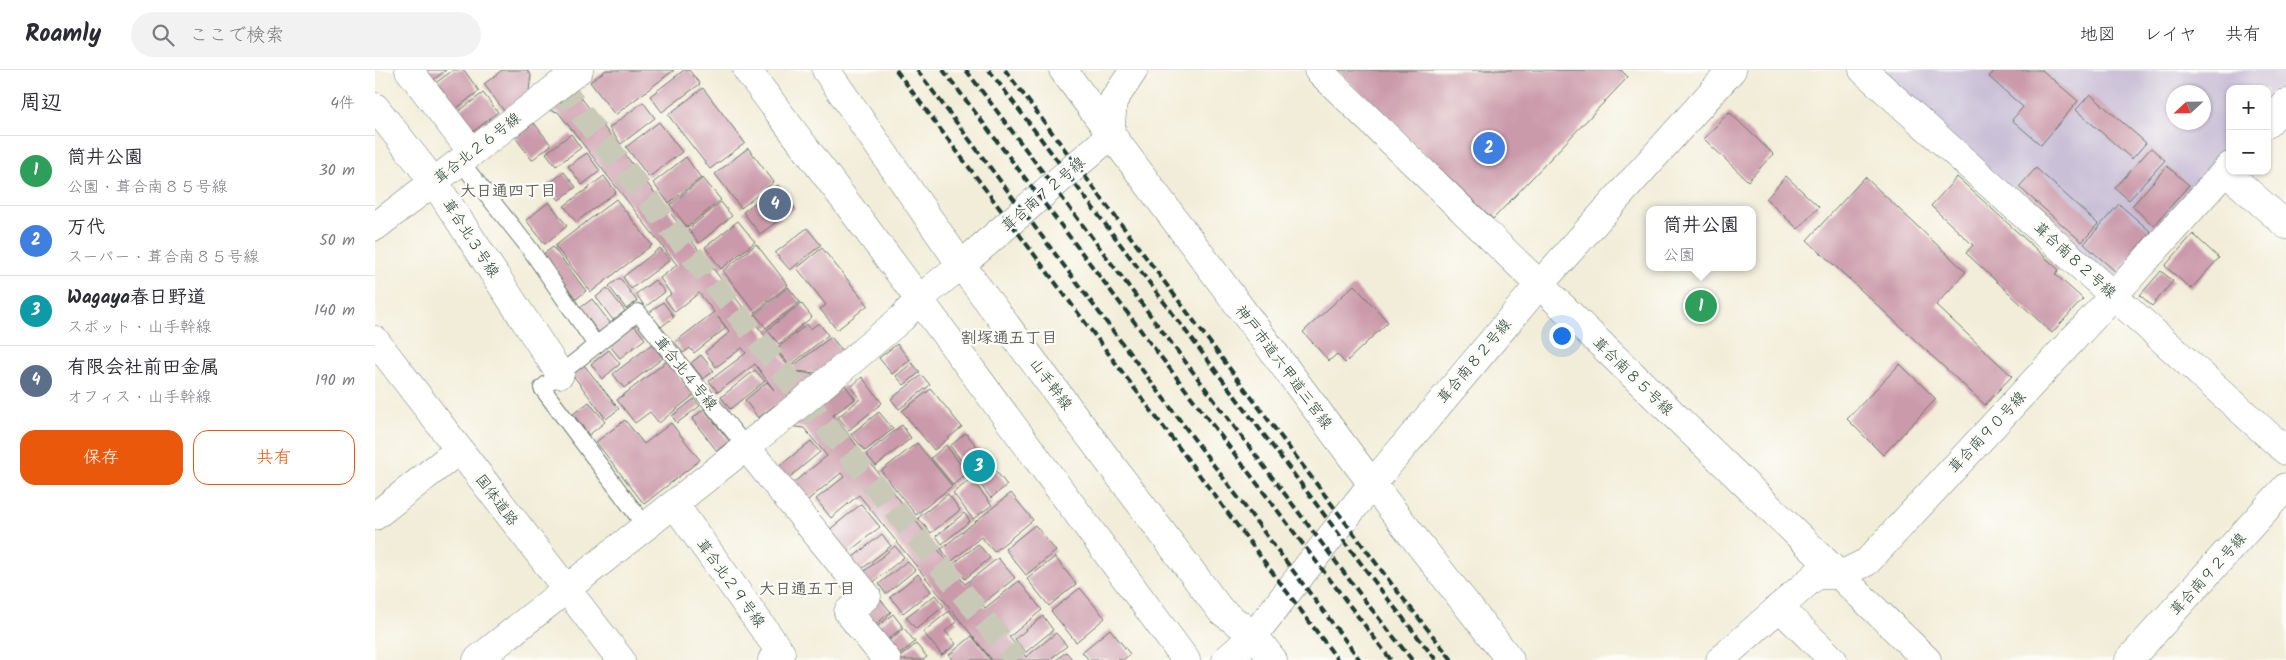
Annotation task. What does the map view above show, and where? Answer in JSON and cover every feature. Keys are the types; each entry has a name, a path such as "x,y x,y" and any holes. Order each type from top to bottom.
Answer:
{"street":[{"path":"409,70 466,157"},
{"path":"747,70 1187,660"},
{"name":"山手幹線","path":"826,70 961,265 1221,610 1254,635 1273,660"},
{"name":"神戸市道六甲道三宮線","path":"1063,70 1110,136 1372,484 1510,660"},
{"path":"1110,136 1113,101 1134,70"},
{"name":"葺合南８５号線","path":"1318,70 1927,660"},
{"name":"葺合南８２号線","path":"1863,70 2286,451"},
{"name":"葺合北２６号線","path":"375,227 466,157 561,75"},
{"name":"葺合南８２号線","path":"1226,660 1254,635 1372,484 1719,75"},
{"path":"2271,120 2286,103"},
{"name":"葺合北３号線","path":"375,107 433,182 560,374"},
{"name":"葺合南７２号線","path":"477,660 567,591 805,400 902,318 919,299 1110,136"},
{"name":"葺合南９０号線","path":"1720,660 1816,575 1840,575 1867,562 2113,296 2226,169"},
{"path":"2234,175 2286,225"},
{"name":"国体道路","path":"375,340 621,660"},
{"name":"葺合北４号線","path":"746,447 867,596 848,612 887,660"},
{"path":"375,516 459,450"},
{"name":"葺合南９２号線","path":"2129,660 2286,487"},
{"name":"葺合北２９号線","path":"675,505 781,653 772,660"},
{"path":"1779,607 1833,660"}],"lane":[{"path":"466,157 596,345"},
{"name":"葺合北４号線","path":"646,527 542,388 638,312 746,447"}],"shaded area":[{"path":"1879,70 2286,70 2286,88 2271,105 2271,85 2226,85 2226,154 2111,283"}],"building":[{"path":"417,70 446,70 428,84"},
{"path":"453,70 464,70 479,91 453,111 433,85"},
{"path":"502,70 527,70 531,75 529,91 504,111 484,84"},
{"path":"606,70 674,70 615,115 590,82"},
{"path":"684,70 689,70 700,84 662,112 650,96"},
{"path":"1337,70 1621,70 1628,77 1493,219"},
{"path":"1995,70 2042,70 2078,101 2041,145 2012,120 2023,107 1989,77"},
{"path":"580,82 576,91 792,371 812,374 829,398 845,385 855,399 833,415 965,584 998,558 1015,578 982,604 985,608 1019,581 1042,610 1009,637 1026,657 1056,633 1067,646 1049,660 992,660 859,495 831,518 816,499 844,477 841,473 803,504 789,486 827,456 804,428 789,426 775,405 758,418 745,400 767,382 774,390 755,364 718,392 709,381 746,353 742,348 716,367 705,352 730,332 718,317 726,328 694,353 690,348 683,353 675,342 714,312 699,293 675,312 665,299 671,294 660,278 677,265 558,112 542,109"},
{"path":"703,88 745,143 710,169 668,115"},
{"path":"483,93 498,112 469,135 454,115"},
{"path":"2090,94 2146,143 2132,159 2076,110"},
{"path":"643,102 655,118 621,144 609,128"},
{"path":"1729,112 1773,154 1748,181 1704,139"},
{"path":"659,122 682,152 649,177 626,147"},
{"path":"534,123 551,145 532,160 515,137"},
{"path":"571,134 581,148 556,166 546,153"},
{"path":"748,148 774,182 741,208 715,174"},
{"path":"2151,148 2165,160 2129,200 2115,188"},
{"path":"587,153 600,171 582,185 568,166"},
{"path":"686,157 701,178 669,203 653,183"},
{"path":"2167,166 2189,185 2154,226 2132,206"},
{"path":"2036,168 2098,224 2082,242 2019,187"},
{"path":"564,172 576,187 559,200 547,185"},
{"path":"604,176 616,192 576,222 564,206"},
{"path":"1786,176 1819,207 1798,229 1766,199"},
{"path":"1865,177 1966,272 1936,305 2012,376 1985,405 1807,240"},
{"path":"1957,177 2059,270 2055,274 2083,299 2052,333 1966,253 1973,245 1931,206"},
{"path":"703,178 721,200 687,227 670,205"},
{"path":"778,185 795,208 760,234 743,212"},
{"path":"616,199 652,245 591,292 555,246"},
{"path":"549,202 567,226 545,244 526,220"},
{"path":"721,202 732,216 699,243 688,229"},
{"path":"2119,204 2151,232 2116,272 2084,244"},
{"path":"738,221 755,242 721,269 705,247"},
{"path":"807,228 821,245 790,270 775,253"},
{"path":"2193,234 2219,258 2191,289 2165,266"},
{"path":"756,244 788,285 755,312 723,271"},
{"path":"553,247 586,291 576,299 542,255"},
{"path":"660,248 670,260 631,289 623,277"},
{"path":"822,248 868,305 837,330 820,309 826,305 797,268"},
{"path":"2161,271 2173,281 2152,306 2140,295"},
{"path":"620,278 637,301 626,309 609,286"},
{"path":"655,280 665,292 645,307 636,294"},
{"path":"1354,285 1388,322 1345,363 1337,354 1329,361 1303,332"},
{"path":"788,287 800,302 766,328 755,314"},
{"path":"607,288 625,311 613,320 596,297"},
{"path":"592,299 611,324 599,333 580,308"},
{"path":"663,302 674,317 661,327 649,313"},
{"path":"801,303 812,317 779,344 767,330"},
{"path":"819,323 828,335 790,366 776,349 807,324 810,329"},
{"path":"634,325 645,339 620,358 609,345"},
{"path":"831,337 843,351 816,373 796,371 793,366"},
{"path":"652,344 663,358 624,388 613,374"},
{"path":"897,344 910,360 892,374 879,358"},
{"path":"609,350 620,364 602,379 591,364"},
{"path":"701,355 714,371 703,379 691,363"},
{"path":"667,361 694,395 659,423 650,412 635,423 617,400"},
{"path":"912,363 920,372 904,385 896,376"},
{"path":"1900,364 1936,399 1883,455 1847,419"},
{"path":"584,365 619,409 606,419 572,374"},
{"path":"755,370 765,381 730,409 721,397"},
{"path":"922,375 930,385 899,409 891,399"},
{"path":"862,377 882,403 849,430 838,417 860,399 851,387"},
{"path":"931,389 962,427 934,450 902,411"},
{"path":"694,399 700,406 677,423 672,416"},
{"path":"589,402 605,422 589,435 573,414"},
{"path":"704,409 729,441 717,451 692,419"},
{"path":"879,412 893,429 865,451 851,434"},
{"path":"625,420 644,444 671,423 700,460 644,504 596,442"},
{"path":"902,425 911,438 876,466 866,454"},
{"path":"966,433 1007,485 991,498 950,446"},
{"path":"811,441 820,452 786,480 777,468"},
{"path":"917,443 952,486 916,515 881,471"},
{"path":"946,445 967,473 953,485 931,458"},
{"path":"971,479 992,505 973,519 953,493"},
{"path":"1011,493 1033,520 994,552 981,537 951,562 941,549"},
{"path":"948,494 960,510 931,533 918,518"},
{"path":"861,504 880,527 846,554 828,531"},
{"path":"964,513 970,521 942,544 936,536"},
{"path":"1035,525 1056,551 1026,575 1005,549"},
{"path":"882,534 891,546 858,572 848,561"},
{"path":"978,544 990,558 965,579 953,564"},
{"path":"895,546 904,557 869,586 860,575"},
{"path":"1055,557 1076,584 1049,606 1027,579"},
{"path":"907,561 915,570 886,594 879,584"},
{"path":"918,574 931,591 903,613 890,597"},
{"path":"1080,588 1105,618 1076,642 1051,611"},
{"path":"935,595 944,606 916,629 906,617"},
{"path":"880,599 891,612 870,629 859,616"},
{"path":"949,611 957,622 945,631 956,644 942,655 923,632"},
{"path":"893,614 903,627 882,644 871,631"},
{"path":"1043,616 1053,630 1026,652 1015,639"},
{"path":"904,628 915,642 894,659 883,645"},
{"path":"1110,629 1130,654 1123,660 1089,660 1082,652"},
{"path":"972,636 991,660 952,660 949,655"},
{"path":"916,644 927,657 923,660 896,660"},
{"path":"1066,652 1073,660 1056,660"}],"tunnel":[{"path":"559,85 805,400 1017,660"}],"railway":[{"path":"896,70 1338,660"},
{"path":"917,70 1360,660"},
{"path":"943,70 1391,660"},
{"path":"966,70 1369,606 1412,660"},
{"path":"989,70 1384,594 1436,660"},
{"path":"1005,70 1394,587 1452,660"}],"place":[{"name":"万代","path":"1489,148"},
{"name":"有限会社前田金属","path":"775,204"},
{"name":"筒井公園","path":"1701,306"},
{"name":"Wagaya春日野道","path":"979,466"}],"district":[{"name":"大日通四丁目","path":"508,190"},
{"name":"割塚通五丁目","path":"1009,337"},
{"name":"大日通五丁目","path":"807,588"}]}
